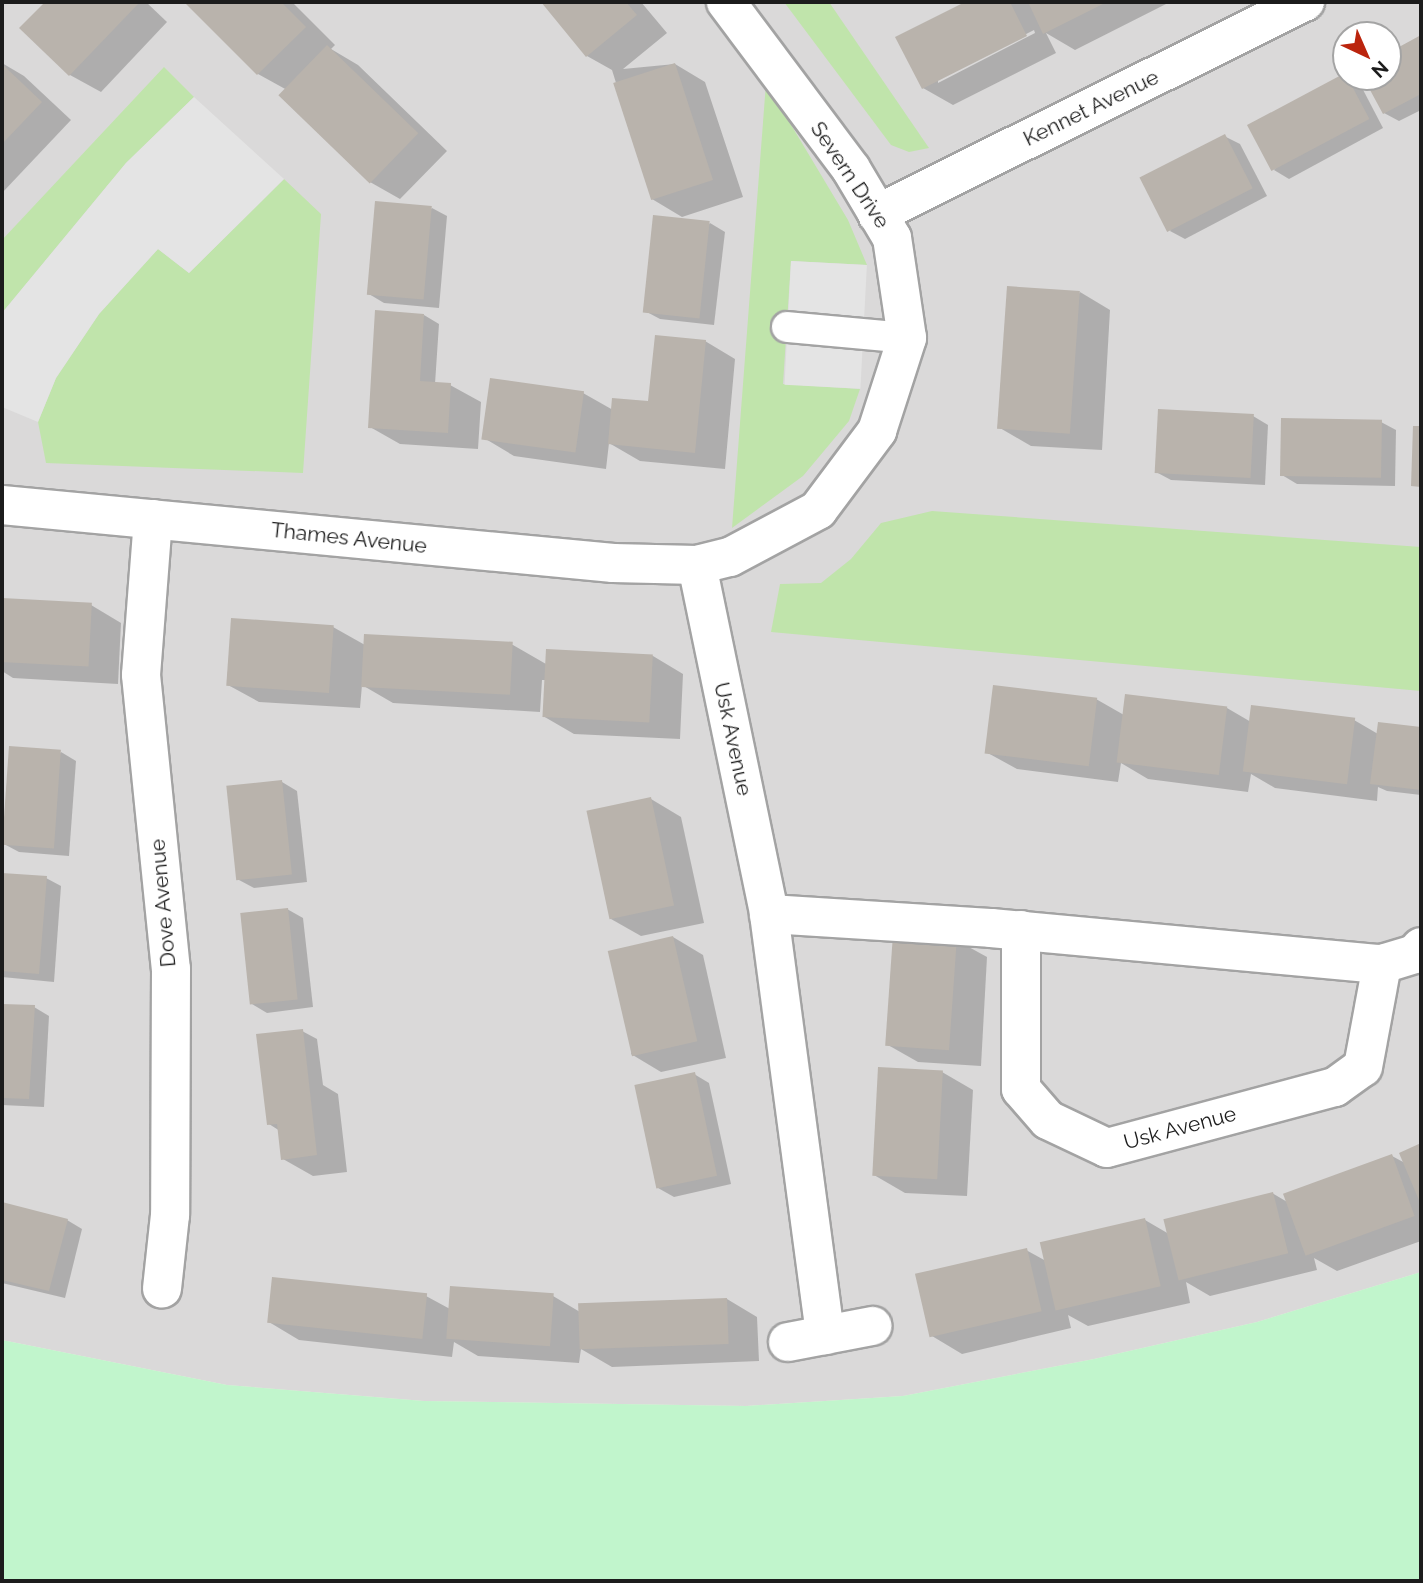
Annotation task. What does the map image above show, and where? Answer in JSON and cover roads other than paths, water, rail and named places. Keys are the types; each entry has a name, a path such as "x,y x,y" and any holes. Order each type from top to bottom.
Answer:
{"street":[{"name":"Severn Drive","path":"697,565 730,557 818,510 877,431 907,338 892,238 851,169 726,2"},
{"name":"Kennet Avenue","path":"877,214 1305,2"},
{"name":"Thames Avenue","path":"2,505 613,563 697,565"},
{"name":"Dove Avenue","path":"153,519 141,675 171,969 170,1216 162,1288"},
{"name":"Usk Avenue","path":"697,565 769,914 825,1335"},
{"path":"769,914 1021,930 1382,964 1415,954 1421,947"},
{"name":"Usk Avenue","path":"1021,930 1021,1089 1048,1120 1107,1148 1335,1087 1363,1067 1382,964"},
{"path":"788,1342 873,1326"}],"lane":[{"path":"787,327 907,338"}]}
